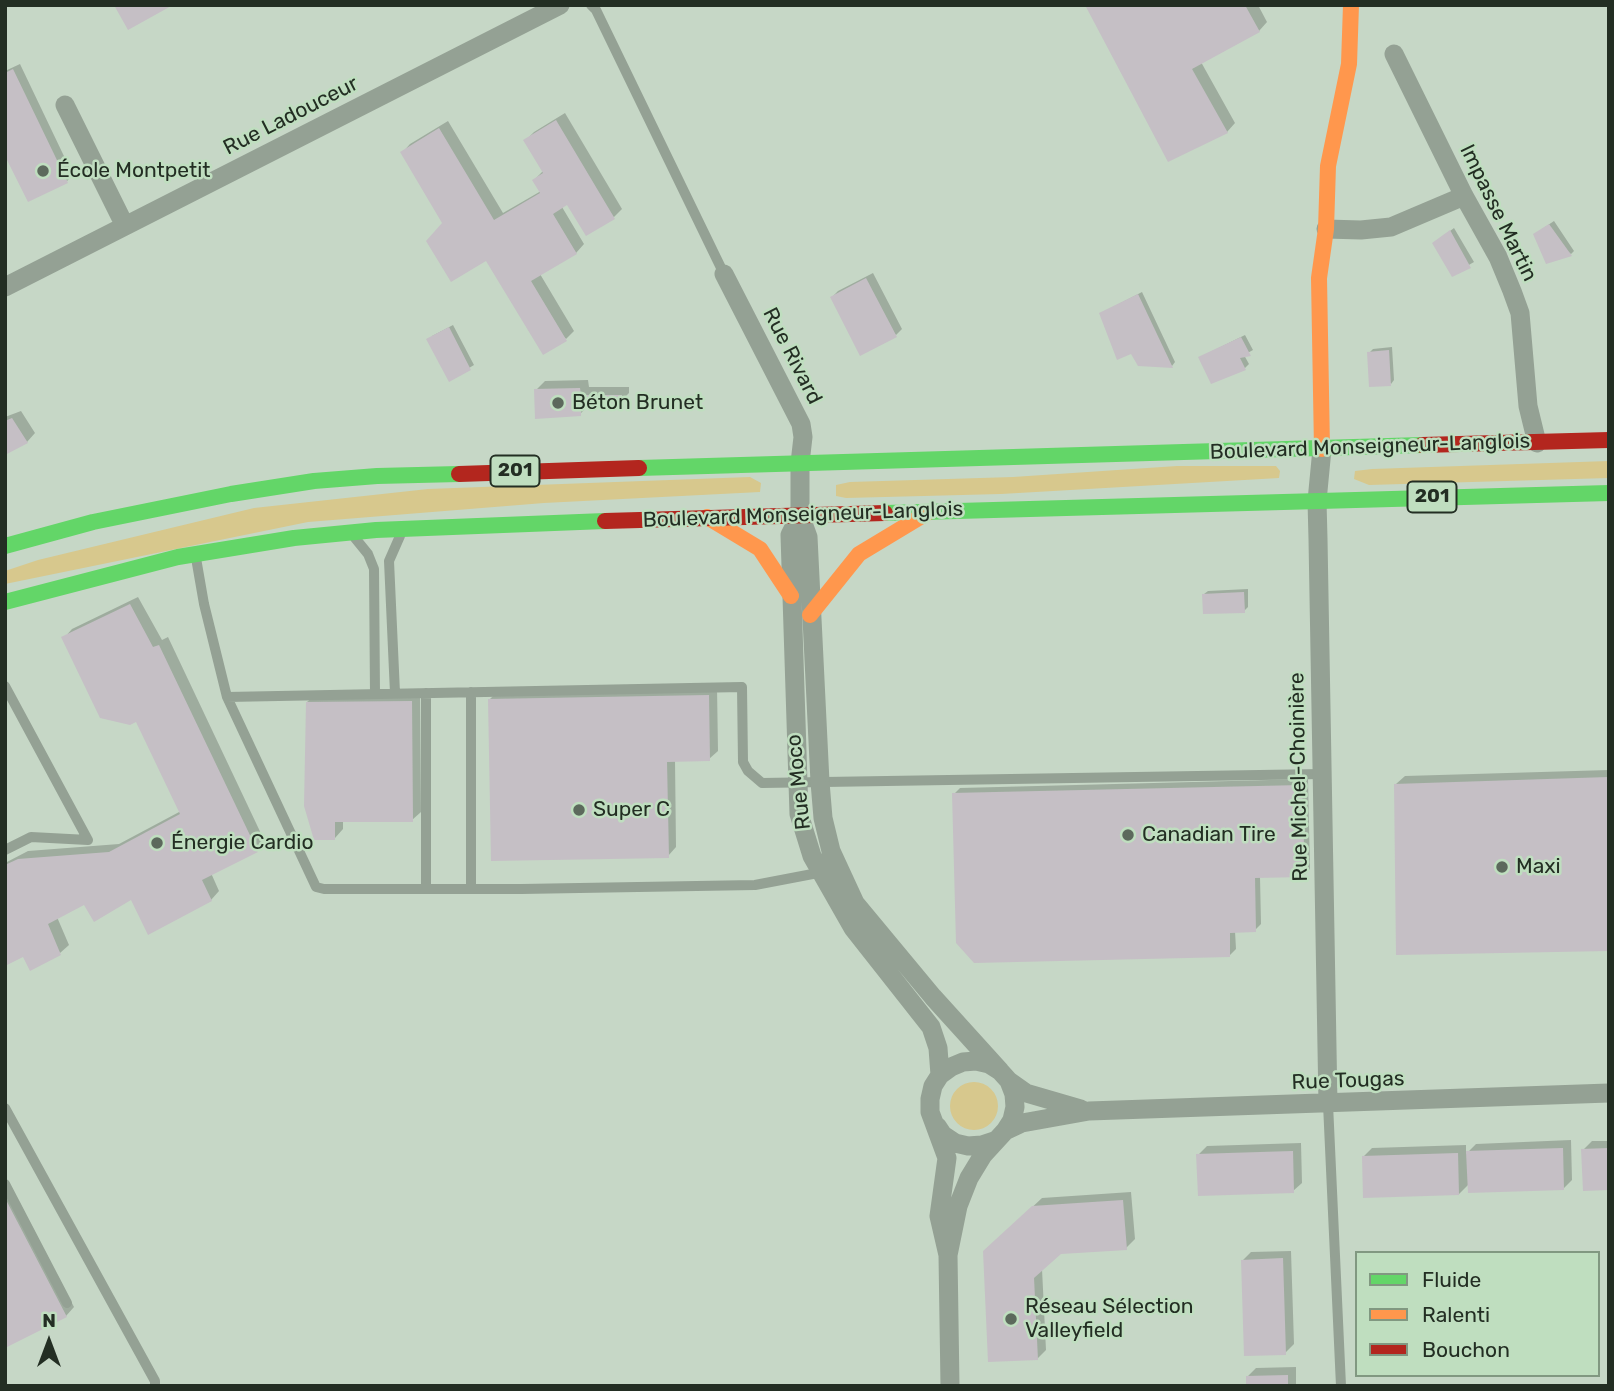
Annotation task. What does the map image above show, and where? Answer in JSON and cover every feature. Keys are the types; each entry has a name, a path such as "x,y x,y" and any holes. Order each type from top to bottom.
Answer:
{"main road":[{"path":"1322,449 1319,278 1326,229 1328,166 1349,64 1350,5"},
{"name":"Boulevard Monseigneur-Langlois","path":"5,546 93,522 255,490 402,474 1609,440"},
{"name":"Boulevard Monseigneur-Langlois","path":"5,602 195,554 351,532 405,528 800,514 1609,493"},
{"path":"810,615 859,554 930,512"},
{"path":"707,517 760,549 791,596"}],"street":[{"name":"Rue Ladouceur","path":"5,287 561,5"},
{"name":"Impasse Martin","path":"1395,54 1497,257 1520,313 1528,406 1537,443"},
{"path":"65,105 125,226"},
{"path":"1326,229 1361,230 1391,226 1464,196"},
{"name":"Rue Rivard","path":"724,274 799,417 803,437 800,463"},
{"name":"Rue Michel-Choinière","path":"1322,449 1317,501 1328,1104"},
{"name":"Rue Moco","path":"800,463 800,514 808,537 820,782 823,818 831,851 829,868 853,928 931,1027 938,1048 940,1075 933,1086 930,1112 947,1158 939,1216 948,1255 950,1386"},
{"name":"Rue Moco","path":"800,514 790,535 796,782 799,814 805,837 933,998 1005,1076 1014,1094 1012,1120 969,1178 958,1206 948,1255"},
{"path":"940,1075 963,1062 976,1061 989,1065 1005,1076"},
{"name":"Rue Tougas","path":"1005,1076 1026,1093 1089,1111"},
{"name":"Rue Tougas","path":"1000,1136 1021,1123 1089,1111 1609,1093"},
{"path":"935,1124 943,1135 955,1143 968,1146 1000,1136"}],"lane":[{"path":"591,5 596,10 724,274"},
{"path":"395,693 389,561 405,528"},
{"path":"351,532 368,554 374,569 375,694"},
{"path":"195,554 204,604 228,697 316,887 471,889 755,885 829,868"},
{"path":"5,687 88,840 31,837 5,850"},
{"path":"228,697 742,687 743,762 748,771 762,783 1322,774"},
{"path":"471,692 471,889"},
{"path":"426,693 426,889"},
{"path":"1328,1104 1341,1386"},
{"path":"5,1108 155,1381 155,1386"},
{"path":"5,1184 68,1303"}],"shaded area":[{"path":"1609,461 1609,478 1369,485 1354,479 1355,471 1372,469"},
{"path":"1177,466 1276,466 1280,471 1279,478 1001,494 846,498 836,496 836,485 850,482 1013,477"},
{"path":"750,477 761,483 760,492 544,503 308,522 5,584 5,571 38,560 254,508 428,489"},
{"path":"974,1082 991,1089 998,1106 991,1123 974,1130 957,1123 950,1106 957,1089"}],"building":[{"path":"114,5 173,5 128,30"},
{"path":"1085,5 1245,5 1260,32 1192,69 1228,133 1168,162"},
{"path":"13,69 68,183 28,202 5,156 5,73"},
{"path":"556,120 615,219 586,236 567,205 553,214 577,254 531,281 567,341 543,355 486,261 451,282 426,241 442,223 400,152 439,128 494,220 540,193 532,180 543,173 523,140"},
{"path":"1549,224 1572,256 1546,264 1533,234"},
{"path":"1450,230 1471,268 1452,277 1432,243"},
{"path":"866,278 897,337 860,356 830,297"},
{"path":"1138,294 1173,368 1138,366 1131,354 1117,360 1099,313"},
{"path":"449,327 471,370 449,382 426,339"},
{"path":"1241,337 1251,356 1240,358 1246,370 1211,384 1198,357"},
{"path":"1389,350 1391,386 1369,387 1367,352"},
{"name":"Béton Brunet","path":"580,388 581,395 622,395 621,404 581,402 581,416 535,419 534,389"},
{"path":"12,418 28,443 5,455 5,421"},
{"path":"1244,592 1245,613 1203,614 1202,594"},
{"path":"130,604 153,647 159,645 258,852 202,880 212,901 148,935 131,900 94,922 84,905 48,924 61,955 30,971 23,957 5,966 5,865 18,859 109,852 180,814 136,722 130,725 100,718 61,637"},
{"name":"Super C","path":"709,695 710,761 667,762 669,858 491,861 488,699"},
{"path":"412,701 413,822 335,822 335,840 314,840 304,806 306,702"},
{"name":"Maxi","path":"1609,777 1609,951 1396,955 1394,784"},
{"name":"Canadian Tire","path":"1302,785 1305,877 1255,878 1256,932 1230,933 1230,957 974,963 956,943 952,793"},
{"path":"1563,1148 1564,1190 1468,1193 1466,1151"},
{"path":"1609,1148 1609,1190 1583,1191 1581,1149"},
{"path":"1293,1151 1294,1193 1198,1196 1196,1154"},
{"path":"1458,1153 1459,1195 1363,1198 1362,1156"},
{"path":"5,1198 67,1317 5,1348"},
{"name":"Réseau Sélection Valleyfield","path":"1123,1200 1127,1250 1061,1254 1034,1278 1038,1360 988,1362 983,1251 1032,1206"},
{"path":"1283,1258 1286,1355 1244,1356 1241,1260"},
{"path":"1288,1375 1288,1386 1246,1386 1246,1376"}],"traffic: fast":[{"path":"639,468 1422,445"},
{"path":"5,546 93,522 231,494 314,481 459,474"},
{"path":"885,513 1609,493"},
{"path":"5,602 178,557 294,538 376,530 605,521"}],"traffic: slow":[{"path":"1322,449 1319,278 1326,229 1328,166 1349,64 1351,5"},
{"path":"810,615 859,554 927,513"},
{"path":"707,517 760,549 791,596"}],"traffic: jam":[{"path":"1422,445 1609,440"},
{"path":"459,474 639,468"},
{"path":"605,521 885,513"}],"place":[{"name":"École Montpetit","path":"43,171"},
{"name":"Béton Brunet","path":"558,403"},
{"name":"Super C","path":"579,810"},
{"name":"Canadian Tire","path":"1128,835"},
{"name":"Énergie Cardio","path":"157,843"},
{"name":"Maxi","path":"1502,867"},
{"name":"Réseau Sélection Valleyfield","path":"1011,1319"}]}
